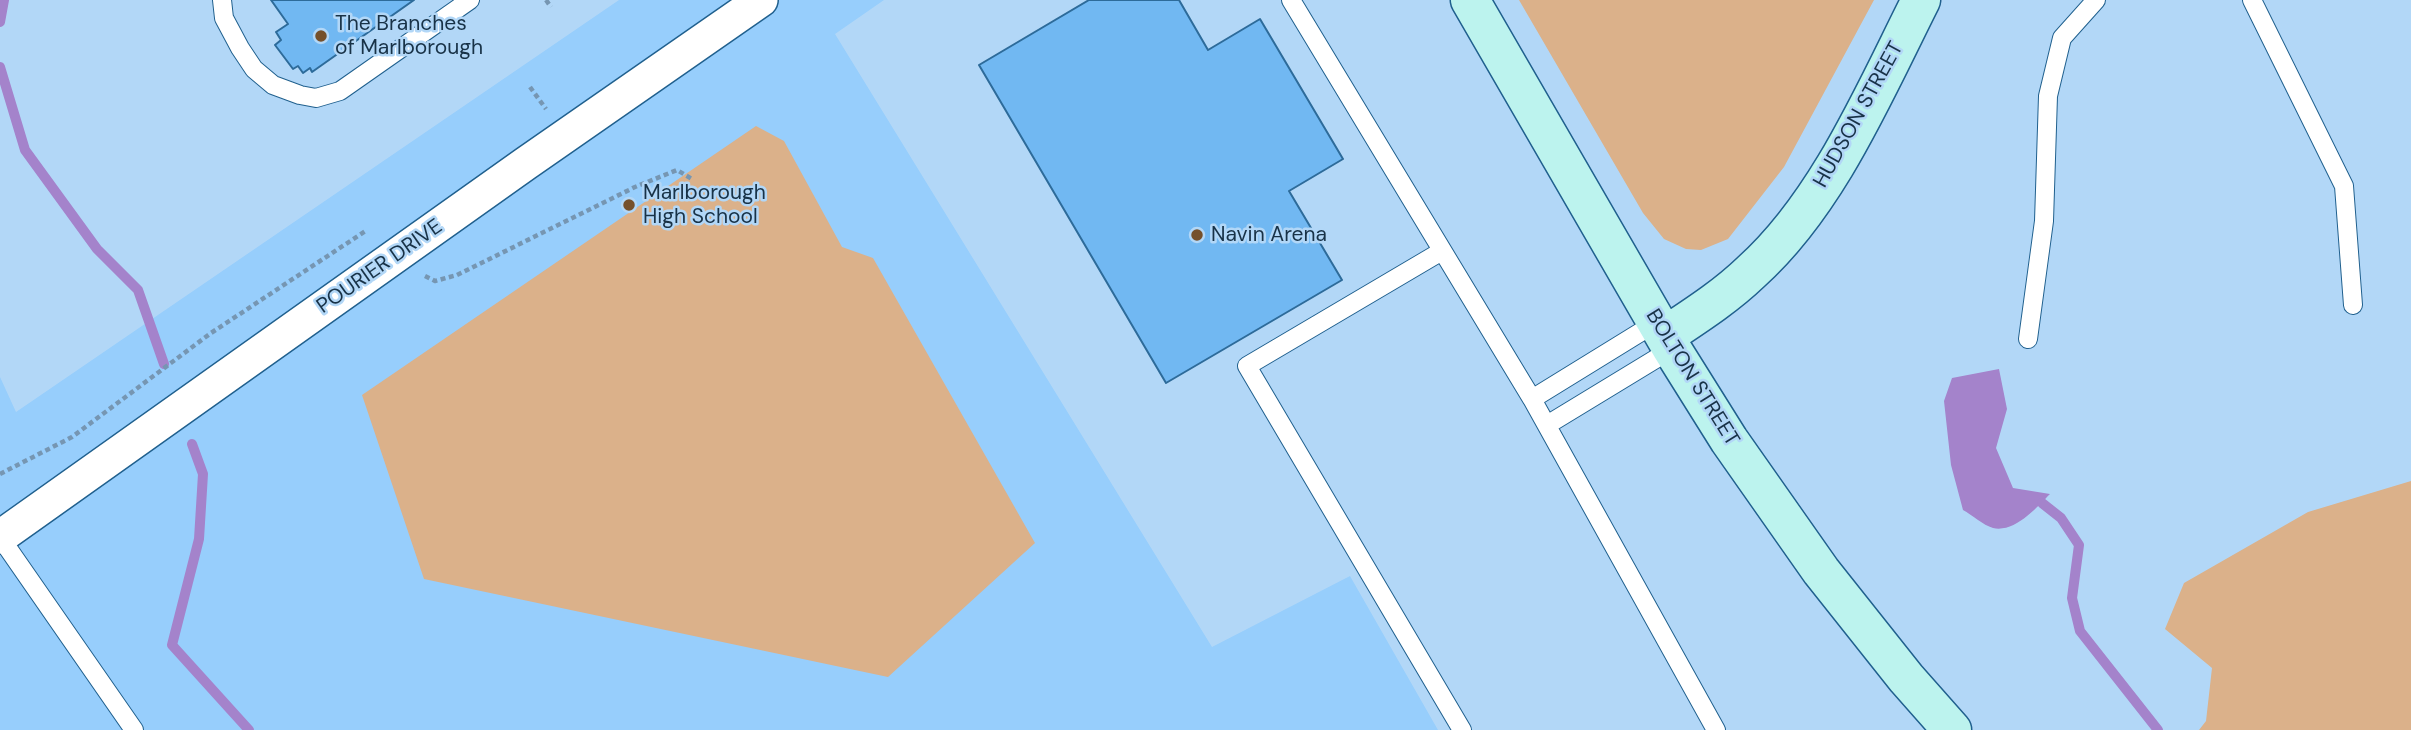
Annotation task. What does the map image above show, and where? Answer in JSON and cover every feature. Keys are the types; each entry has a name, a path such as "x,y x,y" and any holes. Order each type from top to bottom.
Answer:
{"main road":[{"name":"BOLTON STREET","path":"1470,0 1722,430 1789,528 1906,678 1951,730"},
{"name":"HUDSON STREET","path":"1664,335 1706,309 1754,271 1806,209 1853,135 1922,0"}],"street":[{"name":"POURIER DRIVE","path":"0,537 761,0"}],"lane":[{"path":"222,0 224,18 254,69 274,85 316,98 340,91 470,0"},
{"path":"1291,0 1532,399 1716,730"},
{"path":"2028,339 2044,221 2048,96 2062,37 2096,0"},
{"path":"2252,0 2344,186 2353,305"},
{"path":"1442,251 1247,366 1462,730"},
{"path":"1532,399 1664,335"},
{"path":"1546,425 1664,335"},
{"path":"0,537 134,730"}],"path":[{"path":"546,0 551,7"},
{"path":"530,87 550,113"},
{"path":"424,276 435,281 457,275 622,193 677,170 692,179"},
{"path":"0,474 72,437 211,333 367,230"}],"shaded area":[{"name":"Marlborough High School","path":"619,0 884,0 835,34 1212,647 1350,576 1438,730 0,730 0,377 16,412"},
{"path":"1519,0 1874,0 1784,167 1728,239 1701,250 1686,249 1664,239 1643,213"},
{"path":"756,126 784,141 842,247 873,258 1035,543 888,677 424,579 362,395"},
{"path":"1999,369 2007,409 1996,448 2013,488 2050,494 2025,518 2001,529 1989,527 1963,510 1951,465 1944,401 1952,378"},
{"path":"2411,481 2411,730 2199,730 2206,721 2212,668 2165,629 2184,583 2308,512"}],"building":[{"name":"The Branches of Marlborough","path":"271,0 414,0 312,72 310,68 303,73 298,66 293,69 275,45 281,40 276,32 288,24"},
{"name":"Navin Arena","path":"1089,0 1179,0 1208,50 1260,19 1343,159 1289,191 1342,280 1166,383 979,65"}],"waterway":[{"path":"0,22 4,0"},
{"path":"0,67 25,150 97,249 138,290 164,364"},
{"path":"192,444 203,474 199,539 172,645 249,730"},
{"path":"2042,503 2061,518 2079,545 2072,598 2080,631 2158,730"}],"place":[{"name":"The Branches of Marlborough","path":"321,36"},
{"name":"Marlborough High School","path":"629,205"},
{"name":"Navin Arena","path":"1197,235"}]}
